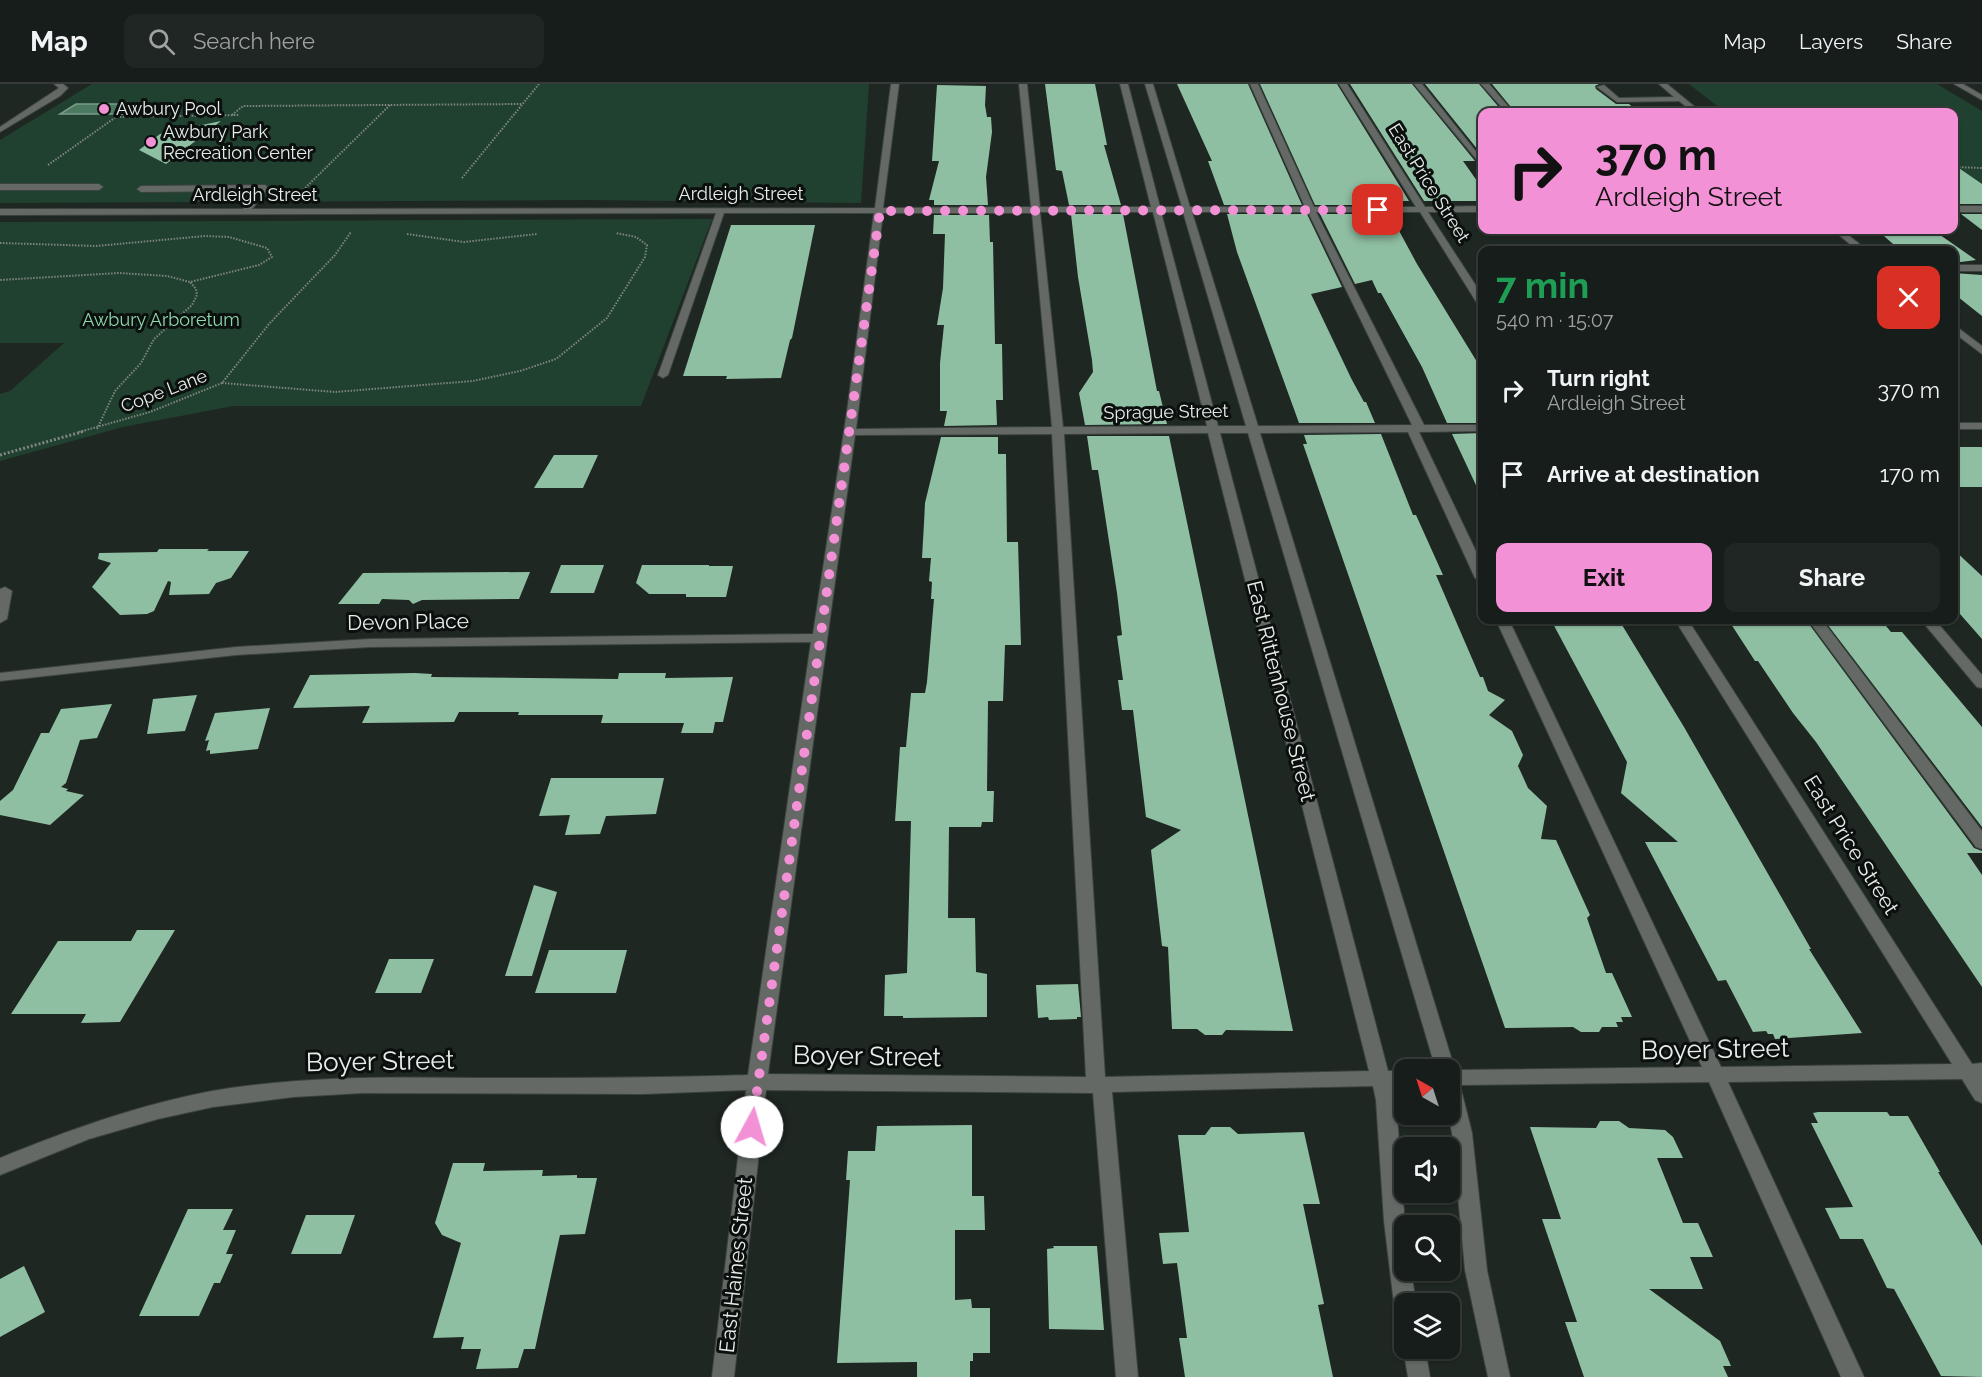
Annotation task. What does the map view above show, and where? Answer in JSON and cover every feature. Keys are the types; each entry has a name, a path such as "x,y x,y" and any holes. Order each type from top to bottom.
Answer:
{"street":[{"path":"0,130 57,94 64,88 58,84"},
{"name":"East Haines Street","path":"723,1377 757,1082 850,432 896,84"},
{"path":"1023,84 1058,431 1099,1085 1127,1377"},
{"name":"East Rittenhouse Street","path":"1124,84 1380,1079 1389,1126 1394,1221 1404,1293"},
{"name":"East Rittenhouse Street","path":"1149,84 1443,1059"},
{"path":"1254,84 1311,210 1416,429 1478,569"},
{"name":"East Price Street","path":"1343,84 1478,297"},
{"path":"1418,84 1478,159"},
{"path":"1485,84 1506,108"},
{"path":"1663,84 1692,108"},
{"path":"1958,84 1982,98"},
{"path":"1600,87 1617,100 1681,99"},
{"path":"0,199 16,187"},
{"path":"0,188 99,187"},
{"path":"141,189 265,188 246,211"},
{"path":"1958,209 1982,208"},
{"name":"Ardleigh Street","path":"0,212 1478,209"},
{"path":"663,375 721,210"},
{"path":"1842,234 1857,246"},
{"path":"1958,268 1982,268"},
{"path":"1958,331 1982,351"},
{"path":"1965,337 1982,337"},
{"path":"1958,426 1982,426"},
{"name":"Sprague Street","path":"850,432 1478,428"},
{"path":"0,619 5,591"},
{"path":"1504,624 1716,1076 1853,1377"},
{"name":"East Price Street","path":"1685,624 1975,1071 1982,1095"},
{"path":"1818,624 1982,843"},
{"path":"1931,624 1982,684"},
{"name":"Devon Place","path":"0,677 236,651 370,643 819,638"},
{"name":"Boyer Street","path":"1460,1079 1975,1071"},
{"name":"Boyer Street","path":"0,1167 85,1132 187,1104 261,1092 363,1085 644,1086 757,1082 1099,1085 1394,1078"},
{"path":"1460,1124 1476,1270 1499,1377"},
{"path":"1416,1359 1419,1377"}],"path":[{"path":"462,178 539,84"},
{"path":"282,211 391,104"},
{"path":"232,115 243,106 522,104"},
{"path":"16,187 116,117 239,115"},
{"path":"1958,168 1982,168"},
{"name":"Cope Lane","path":"0,455 150,412 222,383 268,324 335,255 370,211"},
{"path":"400,233 464,242 538,234"},
{"path":"222,383 335,392 407,388 473,381 556,359 606,318 645,257 647,246 636,237 614,233"},
{"path":"0,243 96,246 205,236 228,237 267,248 272,257 259,266 190,282 167,276 119,273 0,280"},
{"path":"97,429 115,391 141,363 154,339 192,306 197,295 196,289 190,282"}],"green space":[{"path":"92,84 869,84 861,203 586,200 0,203 0,140"},
{"path":"1689,84 1937,84 1982,111 1982,198 1958,198 1958,108 1720,108"},
{"name":"Awbury Arboretum","path":"712,219 641,406 233,406 123,427 0,461 0,394 10,391 64,343 0,343 0,222"}],"shaded area":[{"name":"Awbury Pool","path":"76,104 147,104 132,114 60,114"}],"building":[{"path":"1045,84 1095,84 1107,145 1104,145 1121,205 1069,205 1062,171 1056,170"},
{"path":"1177,84 1248,84 1302,205 1224,205 1208,161 1212,161"},
{"path":"1260,84 1337,84 1409,201 1382,201 1384,205 1315,205"},
{"path":"1350,84 1412,84 1475,161 1463,161 1478,182 1478,201 1424,201"},
{"path":"1425,84 1479,84 1500,108 1478,108 1478,150"},
{"path":"1492,84 1599,84 1595,86 1596,89 1616,104 1629,104 1634,108 1512,108"},
{"path":"937,85 986,86 985,105 987,117 991,117 992,132 986,177 988,205 934,205 934,200 929,200 939,161 932,161"},
{"name":"Awbury Park Recreation Center","path":"221,121 166,164 139,150 160,134"},
{"path":"1958,167 1982,184 1982,204 1958,204"},
{"path":"1071,214 1123,214 1157,391 1159,391 1167,424 1085,425 1079,393 1093,372"},
{"path":"1227,214 1307,214 1342,287 1311,294 1375,423 1299,423 1237,252"},
{"path":"1320,214 1390,214 1417,264 1478,363 1478,423 1447,423 1422,367 1381,293 1378,293 1372,280 1355,284"},
{"path":"1961,214 1982,214 1982,230"},
{"path":"934,215 989,215 990,242 993,242 995,344 1002,344 1003,400 996,400 997,425 944,426 947,411 940,411 940,363 944,325 937,325 943,288 945,234 933,234"},
{"path":"731,225 815,225 792,338 781,378 726,379 727,376 683,376"},
{"path":"1882,234 1939,234 1956,246 1895,246"},
{"path":"1958,247 1976,260 1958,262"},
{"path":"1958,273 1982,275 1982,316 1958,297"},
{"path":"1478,433 1478,489 1452,434"},
{"path":"1381,434 1413,515 1416,515 1443,575 1436,575 1480,677 1483,677 1488,691 1505,700 1489,715 1512,731 1523,755 1518,766 1528,788 1547,806 1541,839 1556,840 1590,915 1587,918 1606,973 1612,973 1632,1017 1621,1017 1623,1022 1616,1022 1618,1027 1602,1027 1599,1032 1581,1032 1573,1027 1505,1028 1303,444 1307,444 1304,435"},
{"path":"1087,436 1169,436 1293,1031 1226,1030 1222,1035 1205,1035 1197,1029 1172,1029 1168,947 1162,946 1151,850 1181,830 1146,817 1133,710 1122,710 1118,680 1123,680 1117,636 1122,635 1117,593 1098,470 1092,470"},
{"path":"941,437 998,437 998,454 1006,454 1007,542 1018,542 1021,645 1005,645 1003,701 988,701 987,791 994,791 993,822 982,822 981,827 949,827 948,918 975,918 976,972 987,974 987,1017 903,1018 903,1016 884,1016 885,975 907,973 911,821 895,821 900,747 906,747 911,693 925,693 927,682 934,599 931,599 932,582 929,581 931,558 922,558 925,503"},
{"path":"1958,447 1982,447 1982,487 1958,487"},
{"path":"554,455 598,455 583,488 534,488"},
{"path":"159,549 249,551 231,578 216,583 209,594 169,595 171,582 168,581 154,611 147,614 120,615 92,587 111,563 98,559 99,553 157,552"},
{"path":"1958,554 1982,576 1982,639 1958,612"},
{"path":"561,565 604,565 594,593 550,593"},
{"path":"642,565 733,566 726,597 686,597 686,594 649,594 636,583"},
{"path":"530,572 519,599 422,600 413,604 409,600 382,599 379,604 338,604 363,573"},
{"path":"1553,624 1621,624 1684,727 1811,949 1809,949 1862,1033 1775,1039 1773,1034 1768,1034 1766,1031 1753,1032 1726,980 1718,981 1645,842 1678,842 1621,793 1627,762"},
{"path":"1731,624 1809,624 1974,848 1982,851 1982,853 1967,853 1982,875 1982,987 1816,742 1793,713 1758,661 1755,661"},
{"path":"1827,624 1884,624 1891,632 1902,632 1982,727 1982,827"},
{"path":"619,673 666,673 665,678 733,677 723,722 715,722 713,733 681,733 684,723 601,723 603,715 459,712 454,722 362,723 370,706 293,708 310,675 432,674 431,677 618,679"},
{"path":"197,695 185,731 147,734 153,699"},
{"path":"112,704 97,738 80,740 66,783 61,787 68,789 66,791 84,795 50,825 0,815 0,801 13,790 41,733 49,733 61,709"},
{"path":"270,708 258,749 210,754 210,750 206,751 209,740 205,741 215,713"},
{"path":"551,778 664,778 656,814 606,816 600,834 565,835 570,815 539,816"},
{"path":"534,885 557,892 532,976 505,976"},
{"path":"137,930 175,930 120,1022 81,1023 86,1014 11,1014 58,941 131,941"},
{"path":"549,950 627,950 616,993 535,993"},
{"path":"389,959 434,959 421,993 375,993"},
{"path":"1078,984 1081,1017 1049,1020 1048,1017 1038,1018 1036,985"},
{"path":"1887,1112 1890,1116 1908,1116 1982,1246 1982,1377 1941,1376 1894,1289 1887,1288 1863,1239 1840,1239 1825,1208 1853,1207 1811,1123 1818,1123 1813,1113"},
{"path":"1600,1121 1619,1121 1629,1128 1665,1130 1673,1137 1683,1158 1657,1158 1683,1223 1698,1223 1713,1257 1690,1257 1703,1289 1649,1289 1720,1341 1731,1366 1723,1366 1728,1377 1584,1377 1565,1322 1577,1322 1542,1219 1561,1219 1530,1127 1596,1128"},
{"path":"972,1125 972,1196 984,1196 985,1230 955,1230 955,1300 971,1299 972,1308 990,1308 990,1353 973,1353 973,1361 970,1361 970,1377 917,1377 917,1362 837,1363 850,1180 846,1180 848,1151 875,1151 877,1126"},
{"path":"1211,1127 1230,1127 1238,1134 1304,1132 1320,1204 1303,1204 1324,1304 1318,1305 1333,1377 1185,1377 1179,1338 1187,1338 1177,1263 1163,1264 1159,1233 1189,1232 1178,1135 1205,1135"},
{"path":"453,1163 485,1163 483,1171 543,1170 542,1176 577,1175 577,1178 597,1178 585,1234 560,1235 535,1349 524,1349 518,1368 476,1369 481,1349 461,1349 464,1337 433,1338 461,1243 442,1235 435,1223"},
{"path":"188,1209 233,1209 223,1230 236,1230 226,1254 233,1254 220,1283 214,1283 199,1316 139,1316"},
{"path":"306,1215 355,1215 341,1254 291,1254"},
{"path":"1053,1246 1097,1246 1104,1330 1049,1329 1047,1249 1054,1248"},
{"path":"24,1266 45,1312 0,1337 0,1279"}],"place":[{"name":"Awbury Pool","path":"104,109"},
{"name":"Awbury Park Recreation Center","path":"151,142"}],"route":[{"path":"752,1127 819,638 854,411 880,211 1378,210"}]}
